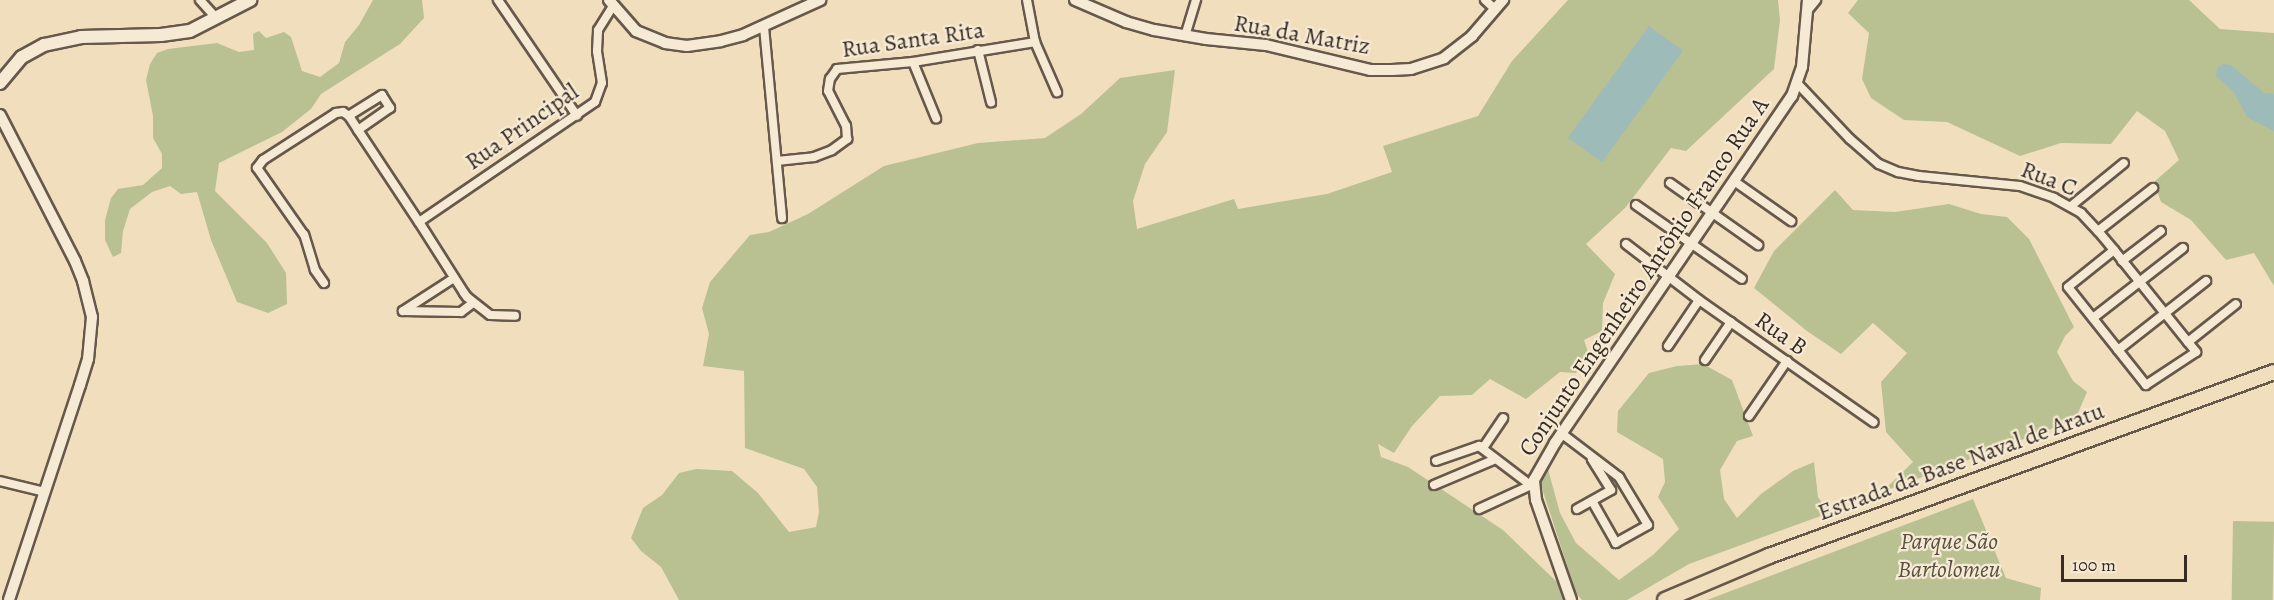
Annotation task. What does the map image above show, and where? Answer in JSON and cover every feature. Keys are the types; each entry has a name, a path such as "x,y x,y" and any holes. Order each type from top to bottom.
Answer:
{"main road":[{"path":"0,83 22,57 44,45 81,37 176,34 217,19 250,0"},
{"name":"Estrada da Base Naval de Aratu","path":"1665,600 1769,556 2274,372"}],"street":[{"path":"200,0 217,19"},
{"path":"498,0 577,116"},
{"path":"611,3 636,31 665,43 699,45 764,27 820,0"},
{"path":"1027,0 1035,42 1057,92"},
{"name":"Rua da Matriz","path":"1075,0 1126,22 1185,36 1282,48 1370,70 1410,69 1428,65 1460,48 1503,0"},
{"path":"1185,36 1196,0"},
{"path":"1485,0 1496,9"},
{"name":"Conjunto Engenheiro Antônio Franco Rua A","path":"1571,600 1531,486 1539,468 1561,433 1786,106 1797,83 1804,49 1808,5 1816,0"},
{"name":"Rua Principal","path":"419,222 595,102 602,83 596,40 611,3"},
{"path":"764,27 782,218"},
{"name":"Rua Santa Rita","path":"777,161 814,157 832,150 847,139 846,126 828,91 833,72 844,66 913,62 1035,42"},
{"path":"978,51 991,102"},
{"path":"913,62 936,118"},
{"name":"Rua C","path":"1797,83 1850,140 1879,164 1898,172 1919,176 2020,186 2070,206 2098,231 2188,342"},
{"path":"349,116 382,95 386,101 390,108 358,130"},
{"path":"324,283 312,264 304,235 257,168 263,160 336,113 342,112 349,116 454,278 473,303 490,315 515,316"},
{"path":"0,115 75,261 83,281 92,317 88,359 9,600"},
{"path":"2070,206 2124,163"},
{"path":"1734,181 1791,221"},
{"path":"1670,183 1758,245"},
{"path":"2098,231 2153,188"},
{"path":"1636,205 1742,279"},
{"path":"2122,261 2161,231"},
{"name":"Rua B","path":"1626,244 1667,277 1873,422"},
{"path":"2093,318 2183,248"},
{"path":"2114,250 2068,286 2146,385 2196,352 2188,342 2236,304"},
{"path":"454,278 403,311 460,312 473,303"},
{"path":"2118,350 2206,281"},
{"path":"1668,346 1699,300"},
{"path":"1705,360 1731,322"},
{"path":"1749,416 1787,361"},
{"path":"1483,448 1503,418"},
{"path":"1561,433 1619,477 1648,525 1616,543 1592,501"},
{"path":"1436,461 1475,446 1483,448 1531,486 1479,509"},
{"path":"1578,509 1611,490 1589,454"},
{"path":"1434,485 1496,459"},
{"path":"0,481 45,492"}],"green space":[{"path":"373,0 422,0 424,18 400,44 321,94 311,109 282,132 219,163 215,191 267,243 286,273 287,304 268,313 237,302 211,240 197,192 181,194 170,186 152,192 130,209 123,231 121,253 113,257 105,240 105,220 111,198 118,189 143,185 162,168 162,154 153,138 153,116 146,80 150,64 157,53 168,49 217,43 239,52 254,50 253,34 259,31 266,38 284,32 291,37 302,71 320,77 339,63 345,42 359,25"},
{"path":"1568,0 1778,0 1780,20 1774,69 1686,151 1671,148 1625,208 1586,244 1615,274 1603,303 1602,331 1584,340 1590,358 1576,373 1560,372 1526,399 1490,379 1472,395 1440,396 1412,426 1394,453 1378,444 1381,457 1408,467 1503,530 1560,585 1564,600 679,600 661,567 641,551 631,538 643,508 662,495 679,473 696,469 732,471 758,493 789,532 816,527 819,512 817,487 804,469 745,448 744,371 703,366 709,334 702,308 710,282 750,235 769,232 808,214 884,166 978,143 1045,138 1081,114 1120,78 1175,70 1167,132 1145,164 1133,201 1137,229 1234,199 1238,209 1327,194 1392,172 1383,146 1478,116 1512,61"},
{"path":"1858,0 2189,0 2220,29 2274,33 2274,286 2254,253 2226,260 2191,220 2161,202 2154,182 2179,160 2165,131 2137,111 2111,144 2061,143 2020,156 1947,122 1904,120 1871,98 1862,79 1869,33 1848,13"},
{"path":"1835,190 1853,210 1895,212 1949,204 1981,214 2007,217 2029,239 2074,327 2065,336 2057,352 2073,381 2087,392 2075,420 1882,492 1913,462 1886,432 1881,382 1907,353 1873,323 1841,354 1807,331 1754,288 1774,251"},
{"path":"1703,364 1732,380 1753,436 1737,441 1720,470 1724,499 1737,518 1761,494 1793,471 1814,462 1818,497 1829,513 1689,564 1627,600 1582,600 1576,593 1539,479 1548,469 1560,513 1576,543 1619,580 1653,555 1679,529 1658,497 1665,482 1663,459 1617,432 1618,411 1649,373 1677,366"},
{"name":"Parque São Bartolomeu","path":"1973,499 2006,578 2041,588 2040,600 1707,600"},
{"path":"2233,521 2274,522 2273,600 2232,600"}],"water":[{"path":"1649,26 1683,51 1602,162 1568,138"},
{"path":"2223,64 2231,65 2264,93 2274,94 2274,131 2247,117 2234,92 2216,76 2218,68"}]}
